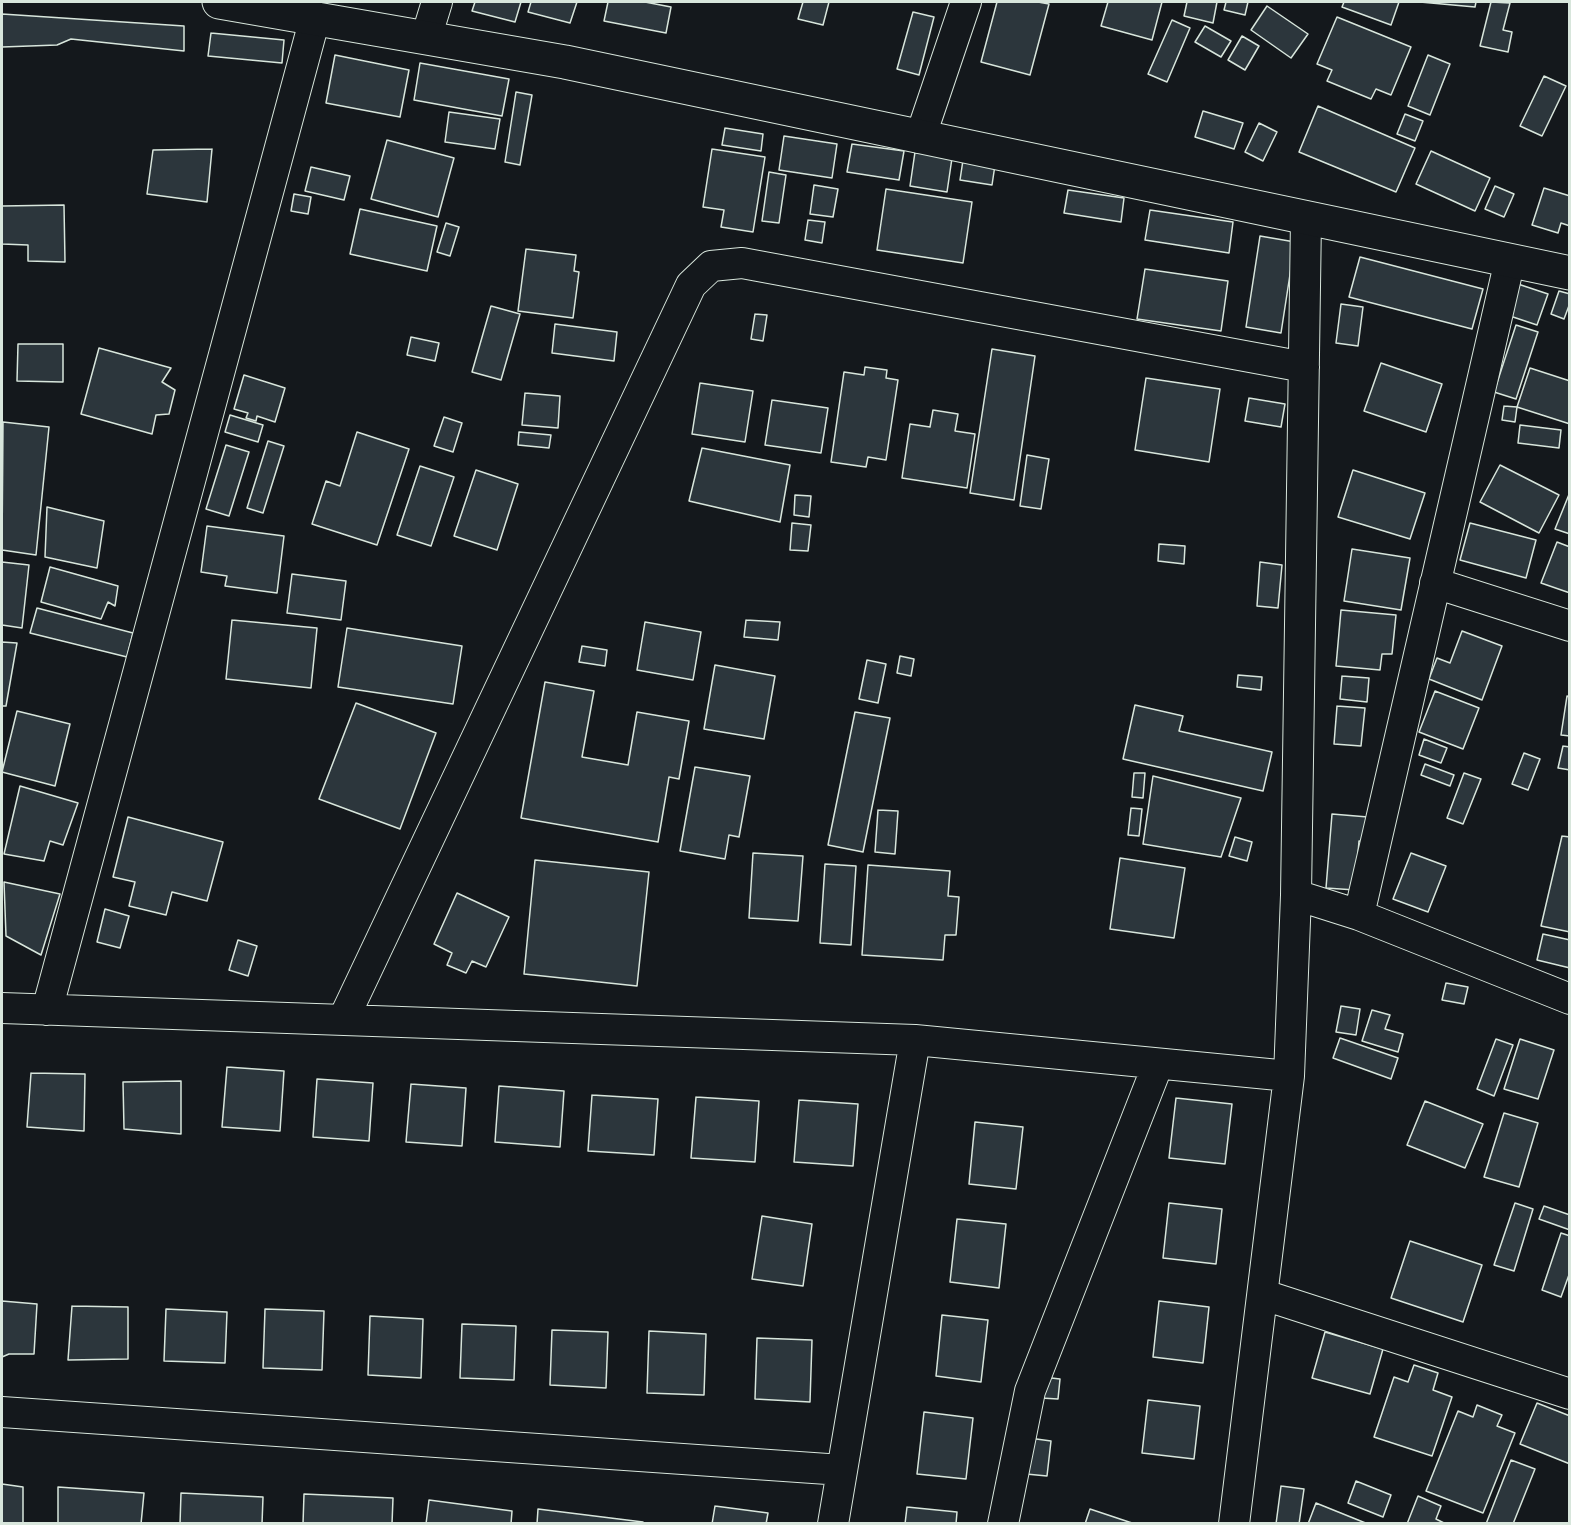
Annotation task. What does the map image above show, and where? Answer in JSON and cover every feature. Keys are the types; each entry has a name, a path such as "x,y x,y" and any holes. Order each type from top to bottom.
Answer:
{"street":[{"path":"219,2 564,62 1569,273"},
{"path":"426,38 437,2"},
{"path":"920,138 966,2"},
{"path":"47,1010 315,18"},
{"path":"1234,1524 1289,1076 1296,895 1306,219"},
{"path":"1359,915 1510,260"},
{"path":"343,1020 691,285 711,266 742,264 1304,367"},
{"path":"1435,583 1569,626"},
{"path":"1296,895 1359,915 1569,999"},
{"path":"2,1008 915,1040 1289,1076"},
{"path":"833,1524 915,1040"},
{"path":"1003,1524 1030,1392 1158,1064"},
{"path":"1263,1295 1569,1394"},
{"path":"2,1412 842,1470"}],"building":[{"path":"475,2 521,2 515,22 472,11"},
{"path":"531,2 577,2 570,23 528,12"},
{"path":"608,2 645,2 671,7 666,33 604,21"},
{"path":"803,2 829,2 823,25 798,19"},
{"path":"997,2 1049,4 1030,75 981,62"},
{"path":"1108,2 1162,2 1152,40 1101,26"},
{"path":"1187,2 1217,2 1213,23 1184,16"},
{"path":"1226,2 1248,2 1245,15 1224,10"},
{"path":"1344,2 1399,2 1391,25 1342,7"},
{"path":"1420,2 1476,2 1475,7"},
{"path":"1491,2 1510,3 1503,30 1512,32 1508,52 1480,46"},
{"path":"1267,6 1308,34 1291,58 1251,30"},
{"path":"913,12 934,17 919,75 897,69"},
{"path":"2,14 184,26 184,51 71,39 57,45 2,47"},
{"path":"1337,17 1411,47 1391,95 1376,89 1371,99 1327,81 1332,70 1317,64"},
{"path":"1172,20 1190,28 1167,82 1148,74"},
{"path":"1205,26 1231,41 1221,57 1195,42"},
{"path":"211,33 284,40 282,63 208,56"},
{"path":"1242,36 1259,46 1245,70 1228,60"},
{"path":"335,55 409,70 400,117 326,103"},
{"path":"1428,55 1450,64 1430,115 1408,106"},
{"path":"420,63 509,79 502,116 414,100"},
{"path":"1544,76 1566,86 1542,136 1520,126"},
{"path":"516,92 532,95 520,165 505,162"},
{"path":"1318,106 1415,148 1396,192 1299,152"},
{"path":"1203,111 1243,123 1234,149 1195,137"},
{"path":"449,112 500,119 495,149 445,142"},
{"path":"1405,114 1423,121 1415,141 1397,134"},
{"path":"1259,123 1277,132 1263,161 1245,152"},
{"path":"725,128 763,134 761,151 722,145"},
{"path":"784,136 837,144 832,178 779,170"},
{"path":"387,140 454,158 438,217 371,199"},
{"path":"852,144 904,151 899,180 847,172"},
{"path":"212,149 207,202 147,194 153,150"},
{"path":"712,149 765,157 753,232 721,227 724,210 703,207"},
{"path":"1431,151 1490,178 1475,211 1416,184"},
{"path":"915,152 952,158 947,192 910,186"},
{"path":"963,160 995,165 992,185 960,180"},
{"path":"311,167 350,176 344,200 305,191"},
{"path":"769,172 786,175 779,223 762,221"},
{"path":"814,185 838,189 833,217 810,214"},
{"path":"1495,186 1514,194 1504,217 1485,209"},
{"path":"1544,188 1570,196 1570,226 1561,223 1558,233 1532,225"},
{"path":"886,189 972,202 963,263 877,250"},
{"path":"1068,190 1124,198 1121,222 1064,213"},
{"path":"294,194 311,197 308,214 291,211"},
{"path":"64,205 65,262 28,261 28,245 2,244 2,206"},
{"path":"360,209 437,226 427,271 350,254"},
{"path":"1150,210 1233,222 1229,253 1145,240"},
{"path":"808,220 825,222 822,243 805,240"},
{"path":"446,223 459,227 450,256 437,252"},
{"path":"1260,236 1295,242 1281,333 1246,327"},
{"path":"526,249 576,255 574,271 579,272 573,318 518,311"},
{"path":"1360,257 1483,289 1472,329 1349,297"},
{"path":"1145,269 1228,281 1221,331 1137,319"},
{"path":"1515,283 1548,294 1537,325 1504,314"},
{"path":"1559,291 1570,294 1570,303 1564,319 1551,314"},
{"path":"1341,304 1363,307 1358,346 1336,343"},
{"path":"491,306 520,314 501,380 472,372"},
{"path":"755,314 767,315 763,341 751,339"},
{"path":"555,324 617,332 614,361 552,353"},
{"path":"1516,325 1538,332 1516,399 1494,392"},
{"path":"411,337 439,343 435,361 407,355"},
{"path":"18,344 63,344 63,382 17,381"},
{"path":"99,348 171,368 162,382 175,390 169,414 156,415 152,434 81,414"},
{"path":"992,349 1035,356 1014,500 970,493"},
{"path":"1381,363 1442,384 1426,432 1364,411"},
{"path":"865,367 887,370 886,378 898,380 886,460 868,457 866,467 831,462 844,372 864,375"},
{"path":"1530,368 1570,381 1570,424 1517,407"},
{"path":"244,375 285,388 275,422 257,416 256,421 246,418 248,413 234,409"},
{"path":"1146,378 1220,389 1209,462 1135,450"},
{"path":"700,383 753,391 745,442 692,434"},
{"path":"525,393 560,396 558,428 522,425"},
{"path":"1249,398 1285,404 1281,427 1245,421"},
{"path":"772,400 828,408 821,453 765,445"},
{"path":"1504,406 1517,407 1515,422 1502,420"},
{"path":"933,410 958,414 955,431 975,434 967,488 902,478 910,424 930,427"},
{"path":"230,415 263,425 258,442 225,432"},
{"path":"444,417 462,423 453,452 434,446"},
{"path":"3,422 49,427 36,555 2,550"},
{"path":"1520,425 1561,430 1559,448 1518,443"},
{"path":"357,432 409,449 377,545 312,524 326,481 340,486"},
{"path":"519,432 551,435 549,448 518,445"},
{"path":"268,441 284,446 263,513 247,508"},
{"path":"226,445 249,452 229,516 206,509"},
{"path":"702,448 790,465 780,522 689,501"},
{"path":"1027,455 1049,459 1041,509 1020,506"},
{"path":"1500,465 1559,495 1539,533 1480,502"},
{"path":"420,466 454,477 431,546 397,535"},
{"path":"476,470 518,484 497,550 454,536"},
{"path":"1353,470 1425,493 1410,539 1338,517"},
{"path":"1570,492 1570,534 1555,529"},
{"path":"795,495 811,496 809,517 794,515"},
{"path":"47,507 104,521 97,568 45,557"},
{"path":"792,523 811,525 808,551 790,550"},
{"path":"1470,523 1536,540 1526,578 1460,560"},
{"path":"207,526 284,536 277,593 225,586 227,576 201,572"},
{"path":"1557,542 1570,547 1570,593 1541,583"},
{"path":"1159,544 1185,546 1184,564 1158,561"},
{"path":"1352,549 1410,558 1401,610 1344,601"},
{"path":"2,562 29,565 22,628 2,625"},
{"path":"1260,562 1282,565 1278,608 1257,606"},
{"path":"50,567 118,586 115,606 108,602 101,619 41,602"},
{"path":"292,574 346,581 341,620 287,613"},
{"path":"37,608 133,633 127,657 30,633"},
{"path":"1341,610 1396,615 1392,654 1382,654 1380,670 1336,666"},
{"path":"232,620 317,628 311,688 226,679"},
{"path":"746,620 780,622 778,640 744,637"},
{"path":"645,622 701,632 693,680 637,670"},
{"path":"347,628 462,646 453,704 338,687"},
{"path":"1462,631 1502,646 1482,700 1429,679 1437,658 1450,663"},
{"path":"2,642 17,643 6,706 2,706"},
{"path":"582,646 607,650 605,666 579,662"},
{"path":"900,656 914,659 911,676 897,673"},
{"path":"867,660 886,664 878,703 859,699"},
{"path":"715,665 775,676 764,739 704,729"},
{"path":"1238,675 1262,677 1261,690 1237,687"},
{"path":"1342,676 1369,678 1367,702 1340,699"},
{"path":"545,682 594,691 582,757 628,765 637,712 689,721 679,779 669,777 658,842 521,818"},
{"path":"1435,691 1479,708 1463,749 1419,732"},
{"path":"1567,696 1570,697 1570,736 1561,735"},
{"path":"356,703 436,733 400,829 319,799"},
{"path":"1135,705 1183,716 1179,731 1272,752 1263,791 1123,759"},
{"path":"1337,706 1365,708 1361,746 1334,744"},
{"path":"17,711 70,724 55,786 2,772"},
{"path":"855,712 890,718 863,852 828,845"},
{"path":"1424,739 1447,748 1441,763 1419,755"},
{"path":"1563,746 1570,747 1570,770 1558,768"},
{"path":"1524,753 1540,759 1528,790 1512,784"},
{"path":"1425,764 1454,775 1450,786 1421,775"},
{"path":"695,767 750,776 739,837 729,835 725,859 680,851"},
{"path":"1134,773 1145,773 1143,798 1132,797"},
{"path":"1464,773 1481,779 1463,824 1447,818"},
{"path":"1153,776 1241,798 1221,857 1143,844"},
{"path":"20,786 78,803 63,845 50,841 44,861 4,854"},
{"path":"1131,808 1142,809 1139,836 1128,835"},
{"path":"878,810 898,811 895,854 875,852"},
{"path":"1332,814 1368,817 1366,842 1359,841 1355,890 1326,888"},
{"path":"128,817 223,842 207,901 172,892 166,915 129,906 135,882 113,877"},
{"path":"1562,836 1570,837 1570,932 1541,926"},
{"path":"1235,837 1252,842 1247,861 1229,856"},
{"path":"753,853 803,856 798,921 749,918"},
{"path":"1411,853 1446,866 1428,912 1393,899"},
{"path":"1120,858 1185,868 1174,938 1110,929"},
{"path":"535,860 649,872 637,986 524,974"},
{"path":"825,864 856,866 851,945 820,943"},
{"path":"868,865 950,871 948,896 959,897 956,935 945,935 943,960 862,955"},
{"path":"4,882 60,894 41,955 6,936"},
{"path":"457,893 509,917 486,967 472,961 466,973 447,965 452,953 434,944"},
{"path":"105,909 129,916 120,948 97,942"},
{"path":"1543,934 1570,940 1570,968 1537,960"},
{"path":"238,940 257,946 248,976 229,970"},
{"path":"1446,983 1468,987 1464,1004 1442,1000"},
{"path":"1341,1006 1360,1009 1356,1035 1336,1032"},
{"path":"1372,1010 1390,1015 1385,1029 1403,1034 1398,1052 1362,1041"},
{"path":"1340,1038 1398,1058 1391,1079 1333,1058"},
{"path":"1496,1039 1513,1045 1494,1096 1477,1089"},
{"path":"1520,1039 1554,1050 1538,1099 1504,1089"},
{"path":"227,1067 284,1071 280,1131 222,1127"},
{"path":"31,1073 85,1074 84,1131 27,1127"},
{"path":"317,1079 373,1083 369,1141 313,1137"},
{"path":"181,1081 181,1134 124,1129 123,1082"},
{"path":"411,1084 466,1088 462,1146 406,1142"},
{"path":"499,1086 564,1091 560,1147 495,1142"},
{"path":"592,1095 658,1099 654,1155 588,1151"},
{"path":"696,1097 759,1101 755,1162 691,1158"},
{"path":"1176,1098 1232,1104 1225,1164 1169,1158"},
{"path":"799,1100 858,1104 853,1166 794,1162"},
{"path":"1425,1101 1483,1124 1465,1168 1407,1145"},
{"path":"1504,1113 1538,1123 1519,1187 1484,1177"},
{"path":"975,1122 1023,1127 1016,1189 969,1184"},
{"path":"1169,1203 1222,1209 1216,1264 1163,1258"},
{"path":"1515,1203 1533,1209 1514,1271 1494,1265"},
{"path":"1544,1206 1570,1215 1570,1230 1539,1219"},
{"path":"762,1216 812,1224 803,1286 752,1279"},
{"path":"957,1219 1006,1224 999,1288 950,1282"},
{"path":"1561,1233 1570,1236 1570,1272 1561,1297 1542,1290"},
{"path":"1410,1241 1482,1265 1463,1322 1391,1298"},
{"path":"2,1301 37,1304 34,1354 9,1354 2,1357"},
{"path":"1159,1301 1209,1307 1203,1363 1153,1357"},
{"path":"72,1306 128,1307 128,1359 68,1360"},
{"path":"166,1309 227,1312 225,1363 164,1361"},
{"path":"265,1309 324,1311 322,1370 263,1368"},
{"path":"942,1315 988,1320 981,1382 936,1376"},
{"path":"370,1316 423,1319 421,1378 368,1375"},
{"path":"462,1324 516,1326 514,1380 460,1378"},
{"path":"552,1330 608,1332 606,1388 550,1385"},
{"path":"649,1331 706,1334 704,1395 647,1393"},
{"path":"1325,1332 1383,1349 1370,1394 1312,1378"},
{"path":"757,1338 812,1340 810,1402 755,1399"},
{"path":"1414,1365 1438,1373 1433,1390 1452,1397 1432,1456 1374,1437 1394,1377 1408,1382"},
{"path":"1043,1377 1060,1379 1058,1399 1041,1398"},
{"path":"1148,1400 1200,1406 1194,1459 1142,1453"},
{"path":"1537,1403 1570,1416 1570,1464 1520,1444"},
{"path":"1477,1405 1502,1415 1497,1426 1515,1433 1483,1513 1426,1491 1458,1411 1473,1417"},
{"path":"924,1412 973,1418 966,1479 917,1474"},
{"path":"1029,1438 1051,1441 1047,1476 1026,1474"},
{"path":"1511,1460 1535,1469 1513,1524 1486,1524"},
{"path":"1356,1481 1391,1495 1383,1517 1348,1503"},
{"path":"2,1484 23,1487 23,1524 2,1524"},
{"path":"1281,1486 1304,1489 1299,1524 1276,1524"},
{"path":"58,1487 144,1493 141,1524 58,1524"},
{"path":"181,1493 263,1497 262,1524 180,1524"},
{"path":"304,1494 393,1498 392,1524 303,1524"},
{"path":"1418,1496 1441,1506 1436,1519 1446,1524 1407,1524"},
{"path":"429,1500 512,1511 511,1524 426,1524"},
{"path":"1316,1503 1368,1524 1308,1524"},
{"path":"715,1506 768,1513 766,1524 712,1524"},
{"path":"907,1507 957,1512 956,1524 905,1524"},
{"path":"538,1509 643,1522 643,1524 537,1524"},
{"path":"1090,1509 1135,1524 1085,1524"}]}
